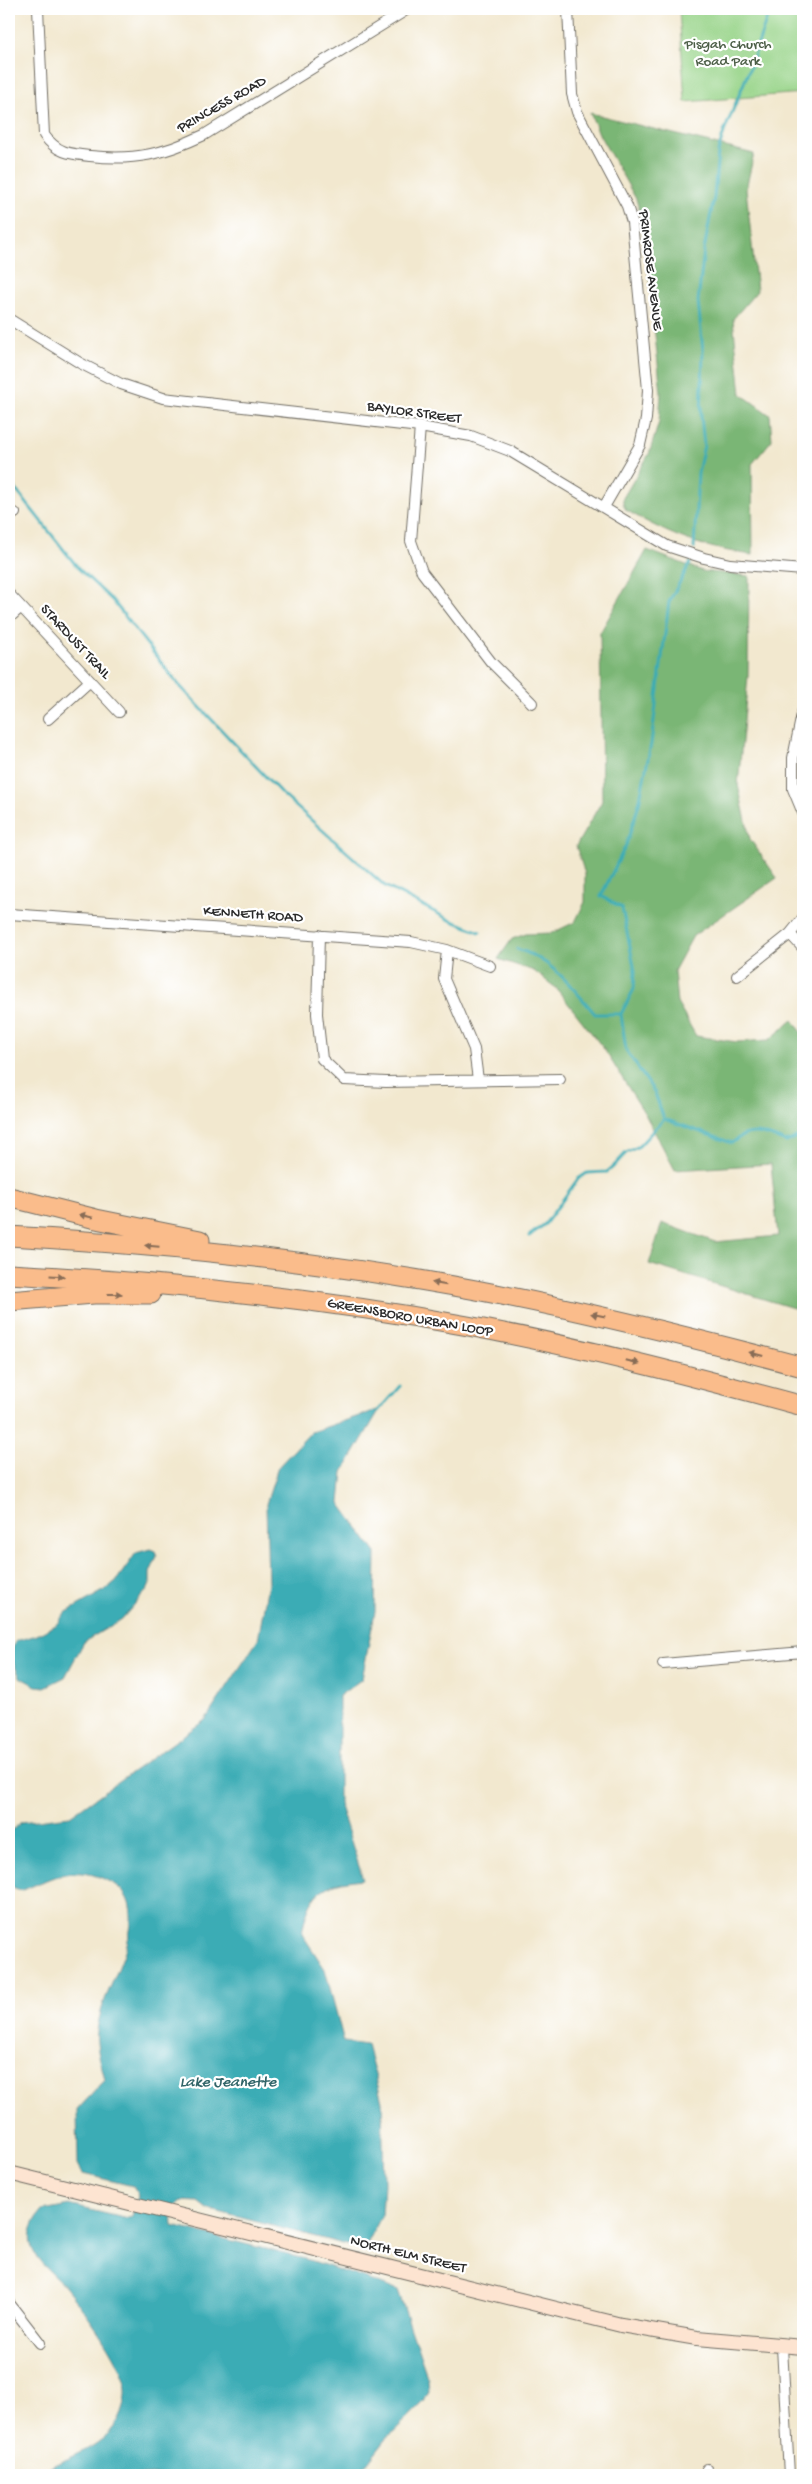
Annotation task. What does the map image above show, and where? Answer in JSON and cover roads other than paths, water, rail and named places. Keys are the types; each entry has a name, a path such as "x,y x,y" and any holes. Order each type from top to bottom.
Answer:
{"highway":[{"path":"9,1197 96,1219 340,1268 475,1290 590,1313 803,1367"},
{"path":"9,1236 184,1249 340,1268"},
{"name":"GREENSBORO URBAN LOOP","path":"9,1274 132,1282 267,1296 401,1315 534,1340 667,1370 803,1406"},
{"path":"9,1301 94,1294 267,1296"}],"main road":[{"name":"NORTH ELM STREET","path":"9,2173 620,2325 697,2338 782,2347 803,2347"}],"street":[{"name":"PRINCESS ROAD","path":"38,9 44,135 53,147 71,154 119,160 167,151 204,135 408,9"},
{"name":"PRIMROSE AVENUE","path":"568,9 572,94 577,112 627,206 632,222 648,390 646,419 640,445 604,507"},
{"name":"BAYLOR STREET","path":"9,320 80,363 122,384 163,398 420,427 471,436 510,451 667,546 730,564 803,570"},
{"path":"420,427 411,542 414,556 422,572 491,662 532,703"},
{"name":"STARDUST TRAIL","path":"9,594 119,712"},
{"path":"9,618 21,607"},
{"path":"48,719 90,681"},
{"path":"803,709 793,758 793,789 803,813"},
{"name":"KENNETH ROAD","path":"9,914 411,942 447,950 490,966"},
{"path":"737,976 790,934 803,918"},
{"path":"790,934 803,948"},
{"path":"319,935 317,1014 322,1059 344,1080 560,1078"},
{"path":"447,950 444,979 474,1049 478,1080"},
{"path":"663,1664 803,1652"},
{"path":"9,2303 40,2343"},
{"path":"782,2347 787,2473"}],"water":[{"name":"Lake Jeanette","path":"380,1409 343,1472 340,1503 376,1553 375,1612 362,1679 339,1696 339,1803 363,1879 337,1883 319,1892 309,1908 302,1934 325,1969 344,2042 367,2045 382,2101 384,2184 382,2215 367,2244 351,2246 207,2209 198,2202 182,2201 174,2209 173,2226 313,2261 398,2290 428,2379 429,2391 424,2402 385,2440 358,2475 44,2475 48,2469 87,2449 106,2436 113,2428 124,2407 125,2383 113,2356 104,2340 67,2289 37,2258 31,2245 30,2235 37,2217 43,2210 69,2205 124,2218 132,2216 138,2196 133,2186 83,2174 78,2164 77,2110 105,2080 98,2049 97,2028 104,2002 123,1956 131,1921 130,1906 123,1892 110,1882 97,1876 86,1873 65,1874 21,1891 9,1885 9,1833 21,1822 70,1816 205,1720 258,1640 268,1584 266,1504 278,1467 311,1432"},
{"path":"150,1549 155,1551 157,1556 150,1573 150,1583 147,1590 122,1619 84,1642 65,1677 45,1687 36,1686 21,1678 12,1655 16,1641 37,1635 56,1625 65,1613 105,1590 116,1581 136,1553"}],"waterway":[{"path":"694,548 698,473 704,445 701,416 703,351 698,301 704,250 714,197 718,152 770,9"},
{"path":"9,481 79,569 113,601 178,684 282,794 385,886 450,920 480,932"},
{"path":"690,563 669,602 651,744 639,804 626,845 601,896 622,908 635,971 634,989 621,1014 626,1050 655,1093 664,1119 732,1143 751,1133 764,1134 786,1142 799,1137 803,1131"},
{"path":"517,949 541,960 551,967 569,984 595,1014 621,1014"},
{"path":"529,1236 545,1224 578,1179 587,1173 607,1172 626,1153 639,1146 664,1119"},
{"path":"378,1411 400,1386"}],"park label":[{"name":"Pisgah Church Road Park","path":"728,54"}]}
